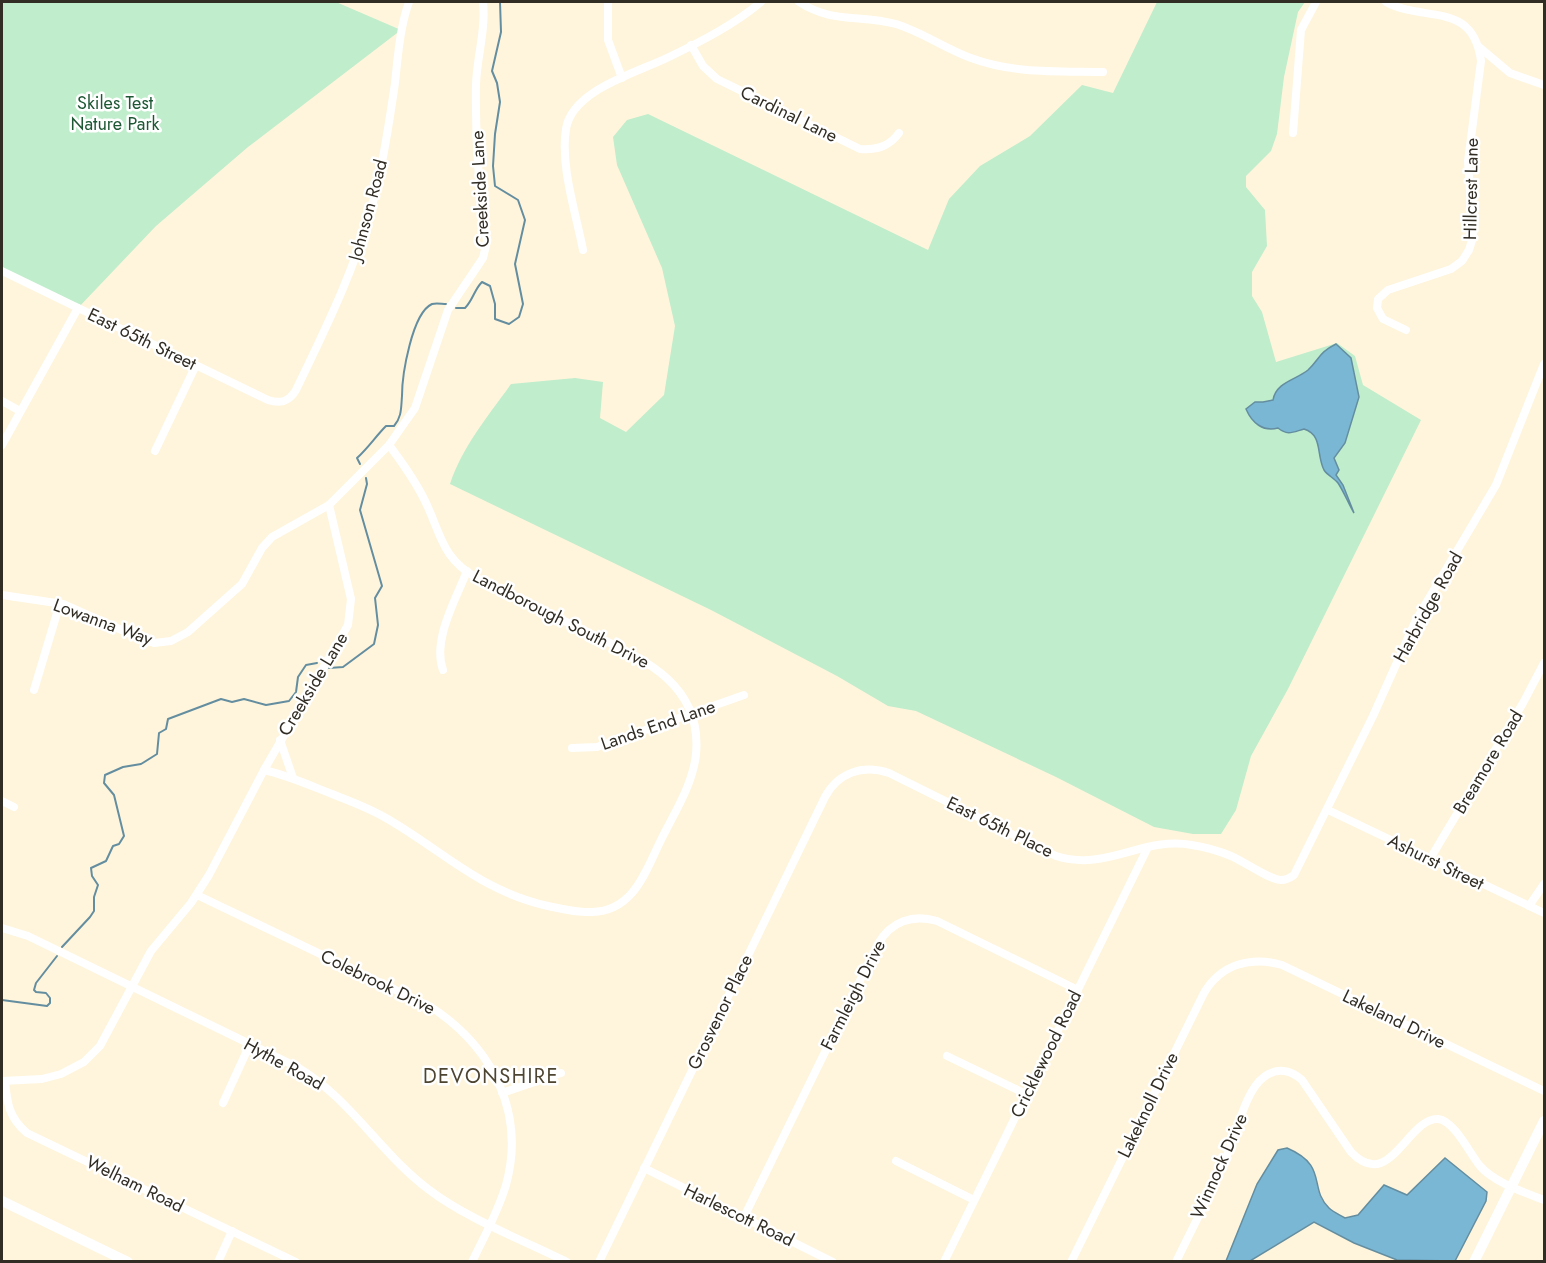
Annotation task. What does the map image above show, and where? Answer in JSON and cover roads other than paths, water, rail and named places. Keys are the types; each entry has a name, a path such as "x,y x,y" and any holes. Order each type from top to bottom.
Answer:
{"street":[{"name":"Johnson Road","path":"283,402 295,392 346,286 356,257 377,187 390,119 401,30 409,2"},
{"name":"Creekside Lane","path":"3,1081 55,1076 84,1062 102,1042 155,945 197,895 213,869 280,740 345,631 352,606 329,505 389,445 405,424 418,402 448,310 482,261 486,250 487,241 476,158 476,82 484,17 483,2"},
{"path":"608,2 608,40 622,78"},
{"path":"583,250 566,163 566,126 573,112 587,97 606,85 691,45 761,2"},
{"path":"799,2 834,17 899,25 962,54 998,66 1046,72 1103,72"},
{"path":"1293,133 1301,30 1316,2"},
{"path":"1386,2 1408,11 1449,16 1466,27 1477,45 1510,73 1545,85"},
{"name":"Cardinal Lane","path":"691,45 703,66 717,79 860,149 882,148 899,134"},
{"name":"Hillcrest Lane","path":"1406,330 1381,317 1377,308 1380,296 1388,290 1451,269 1464,258 1471,243 1473,231 1468,161 1481,61 1477,45"},
{"name":"East 65th Street","path":"2,271 268,400 283,402"},
{"path":"2,445 78,308"},
{"name":"Harbridge Road","path":"1288,879 1298,870 1328,810 1376,711 1416,620 1499,479 1545,364"},
{"path":"155,451 196,365"},
{"path":"2,401 20,411"},
{"name":"Landborough South Drive","path":"264,770 293,778 374,811 469,874 503,892 539,904 568,910 600,911 613,908 626,900 639,885 689,780 694,765 696,740 691,715 673,685 651,664 467,571 454,560 443,545 423,496 389,445"},
{"name":"Lowanna Way","path":"2,595 60,603 144,640 154,643 171,641 188,632 240,587 248,577 262,549 272,537 329,505"},
{"path":"442,670 439,657 440,641 467,571"},
{"path":"34,690 60,603"},
{"name":"Breamore Road","path":"1430,859 1545,663"},
{"name":"Lands End Lane","path":"572,748 597,747 744,695"},
{"path":"280,740 293,778"},
{"name":"East 65th Place","path":"852,772 876,769 889,773 1070,860 1095,861 1148,847 1181,843 1232,856 1276,879 1288,879"},
{"name":"Grosvenor Place","path":"599,1262 825,797 836,782 852,772"},
{"path":"2,801 14,807"},
{"name":"Ashurst Street","path":"1328,810 1545,913"},
{"name":"Cricklewood Road","path":"944,1262 1148,847"},
{"path":"1529,906 1545,884"},
{"name":"Colebrook Drive","path":"197,895 442,1013 477,1046 491,1066 502,1093 510,1131 510,1163 502,1198 490,1224"},
{"name":"Farmleigh Drive","path":"744,1217 879,941 892,927 906,919 937,921 1078,990"},
{"name":"Hythe Road","path":"2,928 28,936 297,1067 325,1085 428,1189 449,1204 567,1262"},
{"name":"Lakeland Drive","path":"1241,963 1263,961 1282,966 1545,1091"},
{"name":"Lakeknoll Drive","path":"1071,1262 1204,993 1218,975 1241,963"},
{"path":"223,1103 250,1044"},
{"path":"947,1056 1026,1094"},
{"name":"Winnock Drive","path":"1176,1262 1231,1148 1241,1115 1258,1083 1268,1075 1284,1071 1300,1078 1349,1150 1361,1161 1378,1163 1387,1160 1426,1123 1435,1119 1450,1125 1483,1169 1512,1186"},
{"path":"502,1093 561,1072"},
{"name":"Welham Road","path":"3,1081 11,1113 17,1125 27,1133 297,1262"},
{"path":"1474,1262 1545,1121"},
{"path":"896,1161 974,1200"},
{"name":"Harlescott Road","path":"644,1168 833,1262"},
{"path":"1512,1186 1545,1200"},
{"path":"2,1201 128,1262"},
{"path":"472,1262 490,1224"},
{"path":"218,1262 232,1231"}],"water":[{"path":"1336,344 1351,358 1359,397 1345,443 1334,458 1339,470 1336,475 1343,485 1354,513 1338,483 1324,470 1317,440 1310,432 1304,429 1288,433 1278,428 1268,429 1255,422 1246,409 1255,402 1273,400 1282,385 1308,370 1322,353"},
{"path":"1287,1148 1308,1162 1316,1177 1323,1200 1331,1209 1345,1218 1358,1215 1384,1185 1407,1195 1445,1158 1487,1192 1486,1201 1455,1261 1397,1260 1354,1243 1314,1222 1250,1261 1226,1261 1257,1184 1278,1150"}],"waterway":[{"path":"456,308 465,308 482,282 490,286 495,304 495,319 509,324 519,317 523,304 515,264 525,220 518,200 495,186 493,166 500,102 497,83 492,71 501,32 500,2"},
{"path":"360,464 357,458 386,426 394,426 398,419 406,360 419,319 432,304 446,304"},
{"path":"329,668 343,667 374,644 378,625 375,598 382,586 360,510 367,484 366,478"},
{"path":"62,947 94,911 94,897 98,885 92,876 91,868 106,861 113,846 119,844 124,836 114,795 104,783 105,775 123,767 141,764 157,754 159,733 166,729 168,719 221,699 232,702 244,699 266,705 289,701 296,692 298,677 306,665 317,663"},
{"path":"2,1000 47,1006 50,998 46,993 34,990 36,983 57,956"}],"district":[{"name":"DEVONSHIRE","path":"491,1076"}],"park label":[{"name":"Skiles Test Nature Park","path":"115,113"}]}
